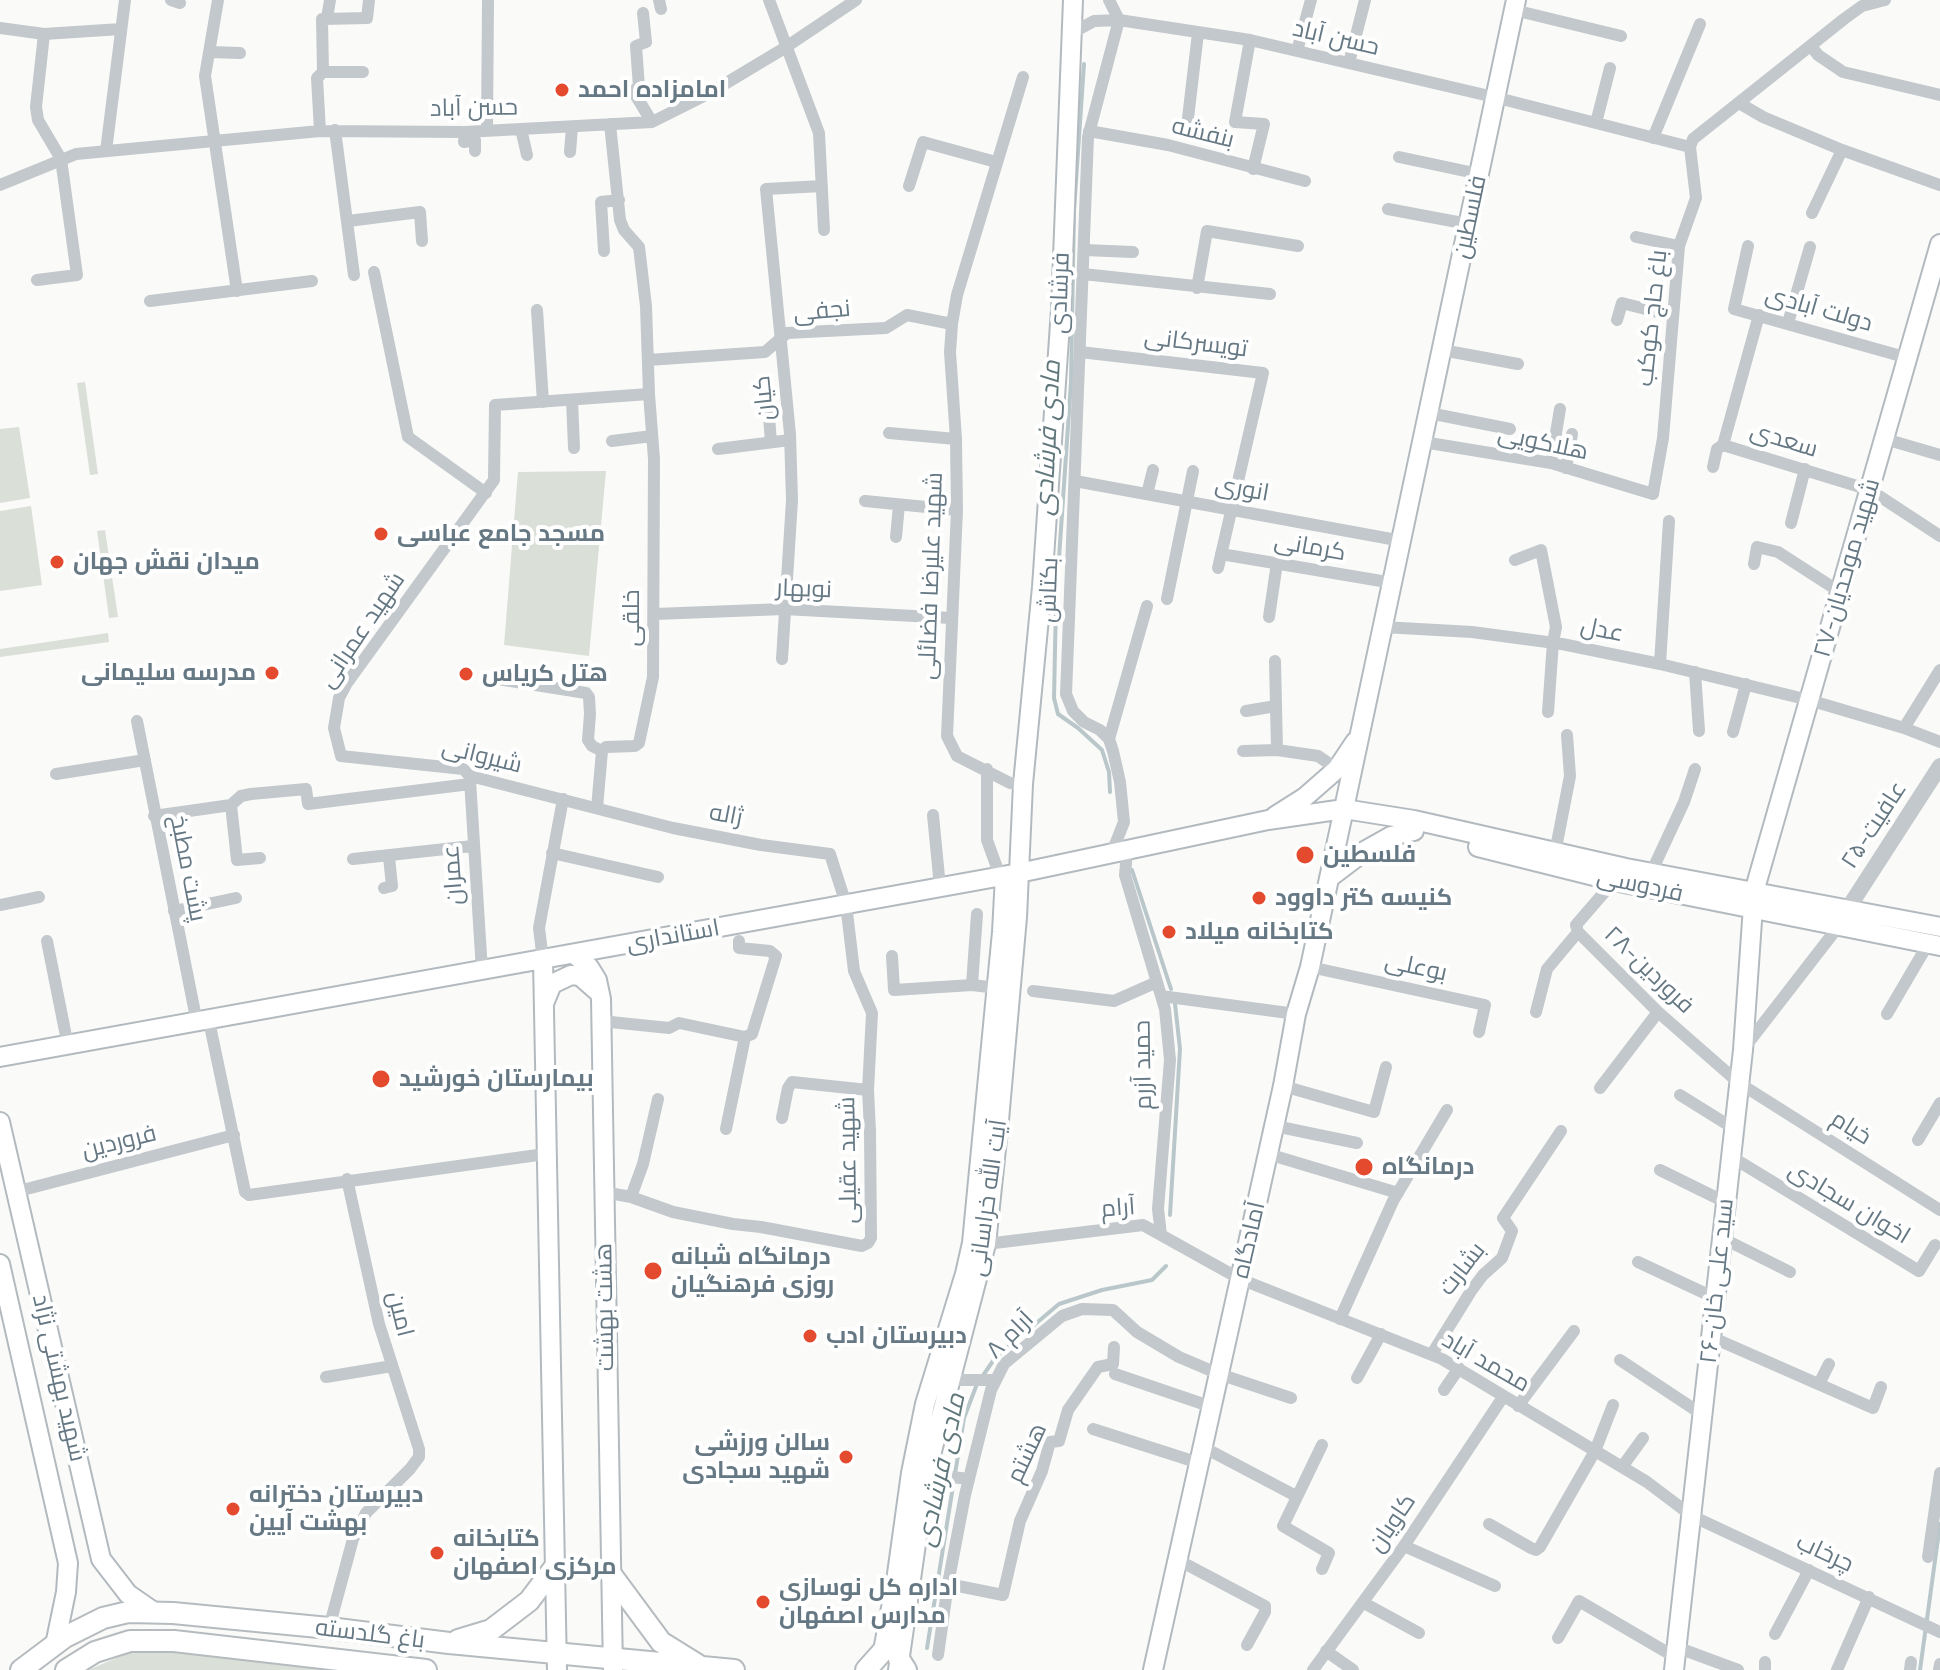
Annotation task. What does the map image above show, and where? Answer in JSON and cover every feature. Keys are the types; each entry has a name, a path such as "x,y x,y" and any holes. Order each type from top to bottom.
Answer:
{"main road":[{"name":"فرشادی","path":"1008,875 1023,784 1042,587 1060,324 1073,0"},
{"name":"فلسطین","path":"1343,814 1515,5"},
{"name":"۲۷-شهید موحدیان","path":"1753,900 1940,244"},
{"path":"1268,820 1305,797 1337,769 1361,733"},
{"name":"فردوسی","path":"1343,814 1614,881 1847,910 1940,927"},
{"name":"فردوسی","path":"1343,814 1414,820 1651,873 1838,927 1934,945"},
{"name":"استانداری","path":"0,1057 1008,875 1268,820 1343,814"},
{"name":"آمادگاه","path":"1153,1670 1275,1126 1296,1014 1310,967 1343,814"},
{"path":"1329,878 1391,836 1414,831"},
{"name":"آیت الله خراسانی","path":"895,1657 926,1474 986,1244 997,988 1008,875"},
{"name":"آیت الله خراسانی","path":"895,1657 911,1473 925,1404 965,1274 989,1150 1008,875"},
{"name":"۲۶-سید علی خان","path":"1675,1658 1743,1050 1753,900"},
{"path":"1838,927 1847,910"},
{"name":"هشت بهشت","path":"574,954 589,967 597,980 601,999 613,1665"},
{"path":"543,960 557,1662"},
{"path":"545,1004 552,984 571,975 589,981 601,999"},
{"name":"شهید بهشتی نژاد","path":"0,1122 101,1559 128,1594 154,1612"},
{"name":"شهید بهشتی نژاد","path":"0,1264 68,1563 66,1592 55,1645"},
{"path":"449,1643 491,1630 529,1601 554,1568"},
{"path":"610,1573 661,1642 701,1667"},
{"name":"باغ گلدسته","path":"21,1670 55,1645 103,1618 128,1612 329,1628 449,1643 557,1662 734,1670"},
{"name":"باغ گلدسته","path":"66,1670 95,1652 130,1641 174,1641 426,1670"},
{"path":"866,1670 895,1657"}],"street":[{"path":"106,151 125,0"},
{"path":"218,0 205,76 237,291"},
{"path":"327,18 330,0"},
{"path":"323,72 322,19 367,18 369,0"},
{"path":"487,131 488,0"},
{"path":"769,0 819,133 824,230"},
{"name":"حسن آباد","path":"0,185 76,154 106,151 335,130 465,132 652,122 708,94 856,0"},
{"path":"1072,33 1094,21 1119,20 1109,0"},
{"path":"1297,51 1311,0"},
{"path":"1349,63 1365,0"},
{"path":"1690,147 1693,139 1862,6 1885,0"},
{"path":"1515,5 1621,36"},
{"path":"643,13 646,42 636,46 639,87 633,91 652,122"},
{"name":"حسن آباد","path":"1119,20 1250,40 1495,97 1690,147"},
{"name":"بکتاش","path":"1109,739 1073,711 1066,694 1089,131 1119,20"},
{"path":"1653,138 1700,24"},
{"path":"0,28 44,34 121,29"},
{"path":"1188,118 1198,33"},
{"path":"37,280 77,275 61,159 38,120 36,107 44,34"},
{"path":"1250,40 1235,122 1264,124 1253,169"},
{"path":"1811,46 1818,55 1843,72 1940,95"},
{"path":"209,52 240,53"},
{"path":"1596,123 1610,68"},
{"path":"320,131 317,78 323,72 363,72"},
{"path":"952,324 957,295 1023,77"},
{"path":"1739,103 1763,117 1842,150 1940,185"},
{"path":"604,251 601,202 619,200 610,124"},
{"path":"570,152 572,127"},
{"path":"521,129 527,155"},
{"path":"335,130 354,275"},
{"name":"بنفشه","path":"1089,131 1168,145 1305,181"},
{"path":"465,132 464,142 475,140 475,151"},
{"path":"909,186 923,142 996,162"},
{"name":"باغ حاج کوکب","path":"1653,494 1663,438 1679,246 1696,198 1690,147"},
{"path":"1812,213 1842,150"},
{"path":"1399,157 1479,174"},
{"name":"کیان","path":"782,659 792,500 790,440 766,189 822,186"},
{"name":"خلقی","path":"602,751 606,747 635,746 639,743 653,677 655,614 652,436 639,247 624,230 619,200"},
{"path":"1388,209 1468,224"},
{"path":"348,221 420,212 422,241"},
{"path":"1197,288 1207,231 1298,246"},
{"path":"1636,237 1679,246"},
{"name":"دولت آبادی","path":"1748,246 1734,309 1908,358"},
{"path":"1788,323 1810,247"},
{"path":"1084,250 1133,252"},
{"path":"374,272 408,437 486,493"},
{"path":"1083,274 1270,294"},
{"path":"150,301 312,281"},
{"path":"1617,320 1622,303 1673,316"},
{"path":"537,310 543,402 649,394"},
{"name":"نجفی","path":"648,360 765,352 787,333 886,328 907,315 952,324"},
{"name":"سعدی","path":"1759,315 1723,445 1870,490 1940,536"},
{"name":"شهید علیرضا فضائلی","path":"952,324 950,352 957,510 947,736 957,756 1010,783 1023,784"},
{"path":"1442,350 1518,364"},
{"name":"تویسرکانی","path":"1080,352 1263,373 1231,510"},
{"path":"572,400 574,448"},
{"name":"شهید عمرانی","path":"341,756 334,728 339,698 494,480 495,405 543,402"},
{"path":"768,404 771,442"},
{"path":"1551,463 1560,409"},
{"path":"1429,413 1510,429"},
{"path":"889,433 956,439"},
{"path":"1566,468 1572,434"},
{"path":"612,441 652,436"},
{"path":"1885,439 1940,455"},
{"path":"718,449 790,440"},
{"name":"هلاکویی","path":"1423,442 1551,463 1653,494"},
{"path":"1713,467 1717,449 1723,445"},
{"path":"1791,523 1805,469"},
{"path":"1147,494 1153,470"},
{"path":"1167,599 1193,471"},
{"name":"انوری","path":"1075,481 1402,541"},
{"path":"865,501 957,510"},
{"path":"896,537 899,505"},
{"path":"1218,568 1231,510"},
{"path":"1660,664 1669,521"},
{"path":"1754,564 1757,547 1778,552 1840,592"},
{"path":"1515,560 1541,550 1556,627 1548,712"},
{"name":"کرمانی","path":"1221,554 1393,583"},
{"path":"1269,617 1277,563"},
{"path":"1119,853 1124,822 1120,782 1109,739 1147,606"},
{"name":"نوبهار","path":"655,614 784,609 951,618"},
{"name":"عدل","path":"1383,627 1472,632 1553,642 1660,664 1809,700 1940,742"},
{"path":"1275,661 1277,750"},
{"path":"1904,728 1940,670"},
{"path":"1695,672 1699,731"},
{"path":"498,679 586,693 590,705 588,740 602,751 597,808"},
{"path":"1733,732 1746,684"},
{"path":"1246,711 1276,706"},
{"name":"پشت مطبخ","path":"137,721 174,911 234,1135 245,1192 249,1195 347,1179"},
{"path":"1555,853 1570,776 1567,735"},
{"path":"1243,751 1277,750 1318,756 1337,769"},
{"name":"شیروانی","path":"341,756 463,769 470,780 563,799"},
{"path":"56,774 145,760"},
{"path":"987,769 987,840 1008,875"},
{"path":"1651,873 1684,802 1695,769"},
{"name":"۲۵-عافیت","path":"1847,910 1937,778"},
{"path":"154,816 231,805 241,796 306,789 308,804 470,780"},
{"name":"عمران","path":"470,780 482,971"},
{"path":"543,960 539,928 563,799"},
{"name":"ژاله","path":"563,799 673,828 830,854 846,904"},
{"path":"231,805 237,860 260,858"},
{"path":"933,815 940,887"},
{"path":"353,859 473,846"},
{"path":"552,853 658,877"},
{"name":"حمید آزرم","path":"1119,853 1161,996 1170,1060 1158,1209 1161,1235"},
{"path":"384,888 392,886 389,857"},
{"name":"۲۸-فروردین","path":"1614,881 1576,925 1578,932 1658,1012 1739,1083"},
{"path":"0,905 39,897"},
{"path":"174,911 236,898"},
{"name":"شهید عقیلی","path":"604,1192 631,1197 673,1212 733,1224 862,1246 868,1243 871,1238 868,1090 872,1013 854,971 846,904"},
{"path":"972,985 977,914"},
{"path":"1743,1050 1838,927"},
{"path":"1536,1012 1547,969 1578,932"},
{"path":"47,941 68,1046"},
{"path":"601,1021 669,1028 679,1023 745,1037 755,1031 776,956 770,951 739,948 739,941"},
{"path":"1887,1014 1934,945"},
{"path":"892,956 894,990 972,985 997,988"},
{"name":"بوعلی","path":"1310,967 1485,1005 1479,1032"},
{"path":"1033,991 1114,1001 1157,982"},
{"path":"1161,996 1296,1014"},
{"path":"1600,1088 1658,1012"},
{"path":"726,1129 745,1037"},
{"path":"1283,1086 1374,1112 1386,1067"},
{"path":"782,1118 792,1082 868,1090"},
{"name":"خیام","path":"1739,1083 1940,1210"},
{"path":"1680,1095 1733,1128"},
{"path":"631,1197 643,1164 658,1099"},
{"path":"1918,1140 1940,1103"},
{"path":"1340,1319 1398,1193 1447,1110"},
{"path":"1275,1126 1357,1143"},
{"name":"بشارت","path":"1432,1354 1471,1291 1502,1258 1512,1231 1503,1218 1561,1131"},
{"name":"فروردین","path":"15,1192 234,1135"},
{"path":"347,1179 545,1154"},
{"path":"1268,1154 1398,1193"},
{"name":"اخوان سجادی","path":"1730,1156 1919,1271 1935,1245"},
{"path":"1660,1170 1725,1202"},
{"name":"امین","path":"329,1628 353,1539 366,1513 404,1477 419,1457 379,1324 347,1179"},
{"name":"آرام","path":"986,1244 1143,1225 1240,1279"},
{"path":"1722,1238 1790,1272"},
{"path":"1638,1262 1715,1298"},
{"name":"محمد آباد","path":"1240,1279 1432,1354 1459,1368 1647,1482 1692,1516"},
{"name":"۸ آرام","path":"938,1655 948,1584 983,1415 1004,1364 1062,1316 1082,1309 1113,1310 1137,1332 1179,1357 1219,1374"},
{"path":"1518,1406 1574,1331"},
{"path":"1357,1378 1381,1334"},
{"path":"1711,1337 1873,1408 1881,1387"},
{"name":"هشتم","path":"948,1584 1003,1595 1020,1521 1042,1471 1050,1442 1059,1441 1068,1410 1098,1367 1113,1364 1114,1347"},
{"path":"1620,1360 1703,1415"},
{"path":"1819,1384 1829,1364"},
{"path":"326,1377 392,1366"},
{"path":"1444,1390 1459,1368"},
{"path":"1115,1374 1212,1407"},
{"path":"1219,1374 1291,1398"},
{"path":"950,1380 996,1380"},
{"name":"کاویان","path":"1313,1670 1404,1546 1503,1397"},
{"path":"1489,1524 1536,1550 1595,1451 1613,1405"},
{"path":"1093,1429 1201,1455 1296,1496"},
{"path":"1622,1467 1643,1438"},
{"path":"1322,1445 1283,1526 1329,1553 1322,1569"},
{"path":"1928,1557 1940,1473"},
{"path":"926,1474 969,1479"},
{"name":"چرخاب","path":"1692,1516 1940,1632"},
{"path":"1404,1546 1495,1586"},
{"path":"1178,1560 1265,1606 1265,1612 1247,1645"},
{"path":"1775,1634 1809,1570"},
{"path":"1837,1670 1869,1597"},
{"path":"1558,1638 1579,1601 1675,1658 1738,1670"},
{"path":"1364,1603 1419,1633"},
{"path":"1326,1651 1353,1670"},
{"path":"1939,1670 1940,1664"}],"shaded area":[{"path":"85,382 98,474 90,475 77,383"},
{"path":"19,427 30,498 0,503 0,429"},
{"path":"606,471 589,656 504,645 518,472"},
{"path":"31,506 42,585 0,591 0,511"},
{"path":"105,530 118,617 109,618 97,531"},
{"path":"108,633 109,642 0,657 0,649"},
{"path":"138,1649 352,1670 88,1670"}],"waterway":[{"name":"مادی فرشادی","path":"1084,64 1074,210 1071,382 1056,602 1054,698 1058,714 1102,750 1109,772 1110,792"},
{"name":"مادی فرشادی","path":"1132,870 1171,989"},
{"name":"مادی فرشادی","path":"1170,1215 1180,1049 1175,1004"},
{"name":"مادی فرشادی","path":"982,1377 995,1358 1059,1304 1102,1290 1152,1280 1166,1266"},
{"name":"مادی فرشادی","path":"927,1648 964,1418 977,1384"},
{"path":"1920,1670 1940,1524"}],"place":[{"name":"امامزاده احمد","path":"562,90"},
{"name":"مسجد جامع عباسی","path":"381,534"},
{"name":"میدان نقش جهان","path":"57,562"},
{"name":"مدرسه سلیمانی","path":"272,673"},
{"name":"هتل کریاس","path":"466,674"},
{"name":"فلسطین","path":"1305,855"},
{"name":"کنیسه کتر داوود","path":"1259,898"},
{"name":"کتابخانه میلاد","path":"1169,932"},
{"name":"بیمارستان خورشید","path":"381,1079"},
{"name":"درمانگاه","path":"1364,1167"},
{"name":"درمانگاه شبانه روزی فرهنگیان","path":"653,1271"},
{"name":"دبیرستان ادب","path":"810,1336"},
{"name":"سالن ورزشی شهید سجادی","path":"846,1457"},
{"name":"دبیرستان دخترانه بهشت آیین","path":"233,1509"},
{"name":"کتابخانه مرکزی اصفهان","path":"437,1553"},
{"name":"اداره کل نوسازی مدارس اصفهان","path":"763,1602"}]}
